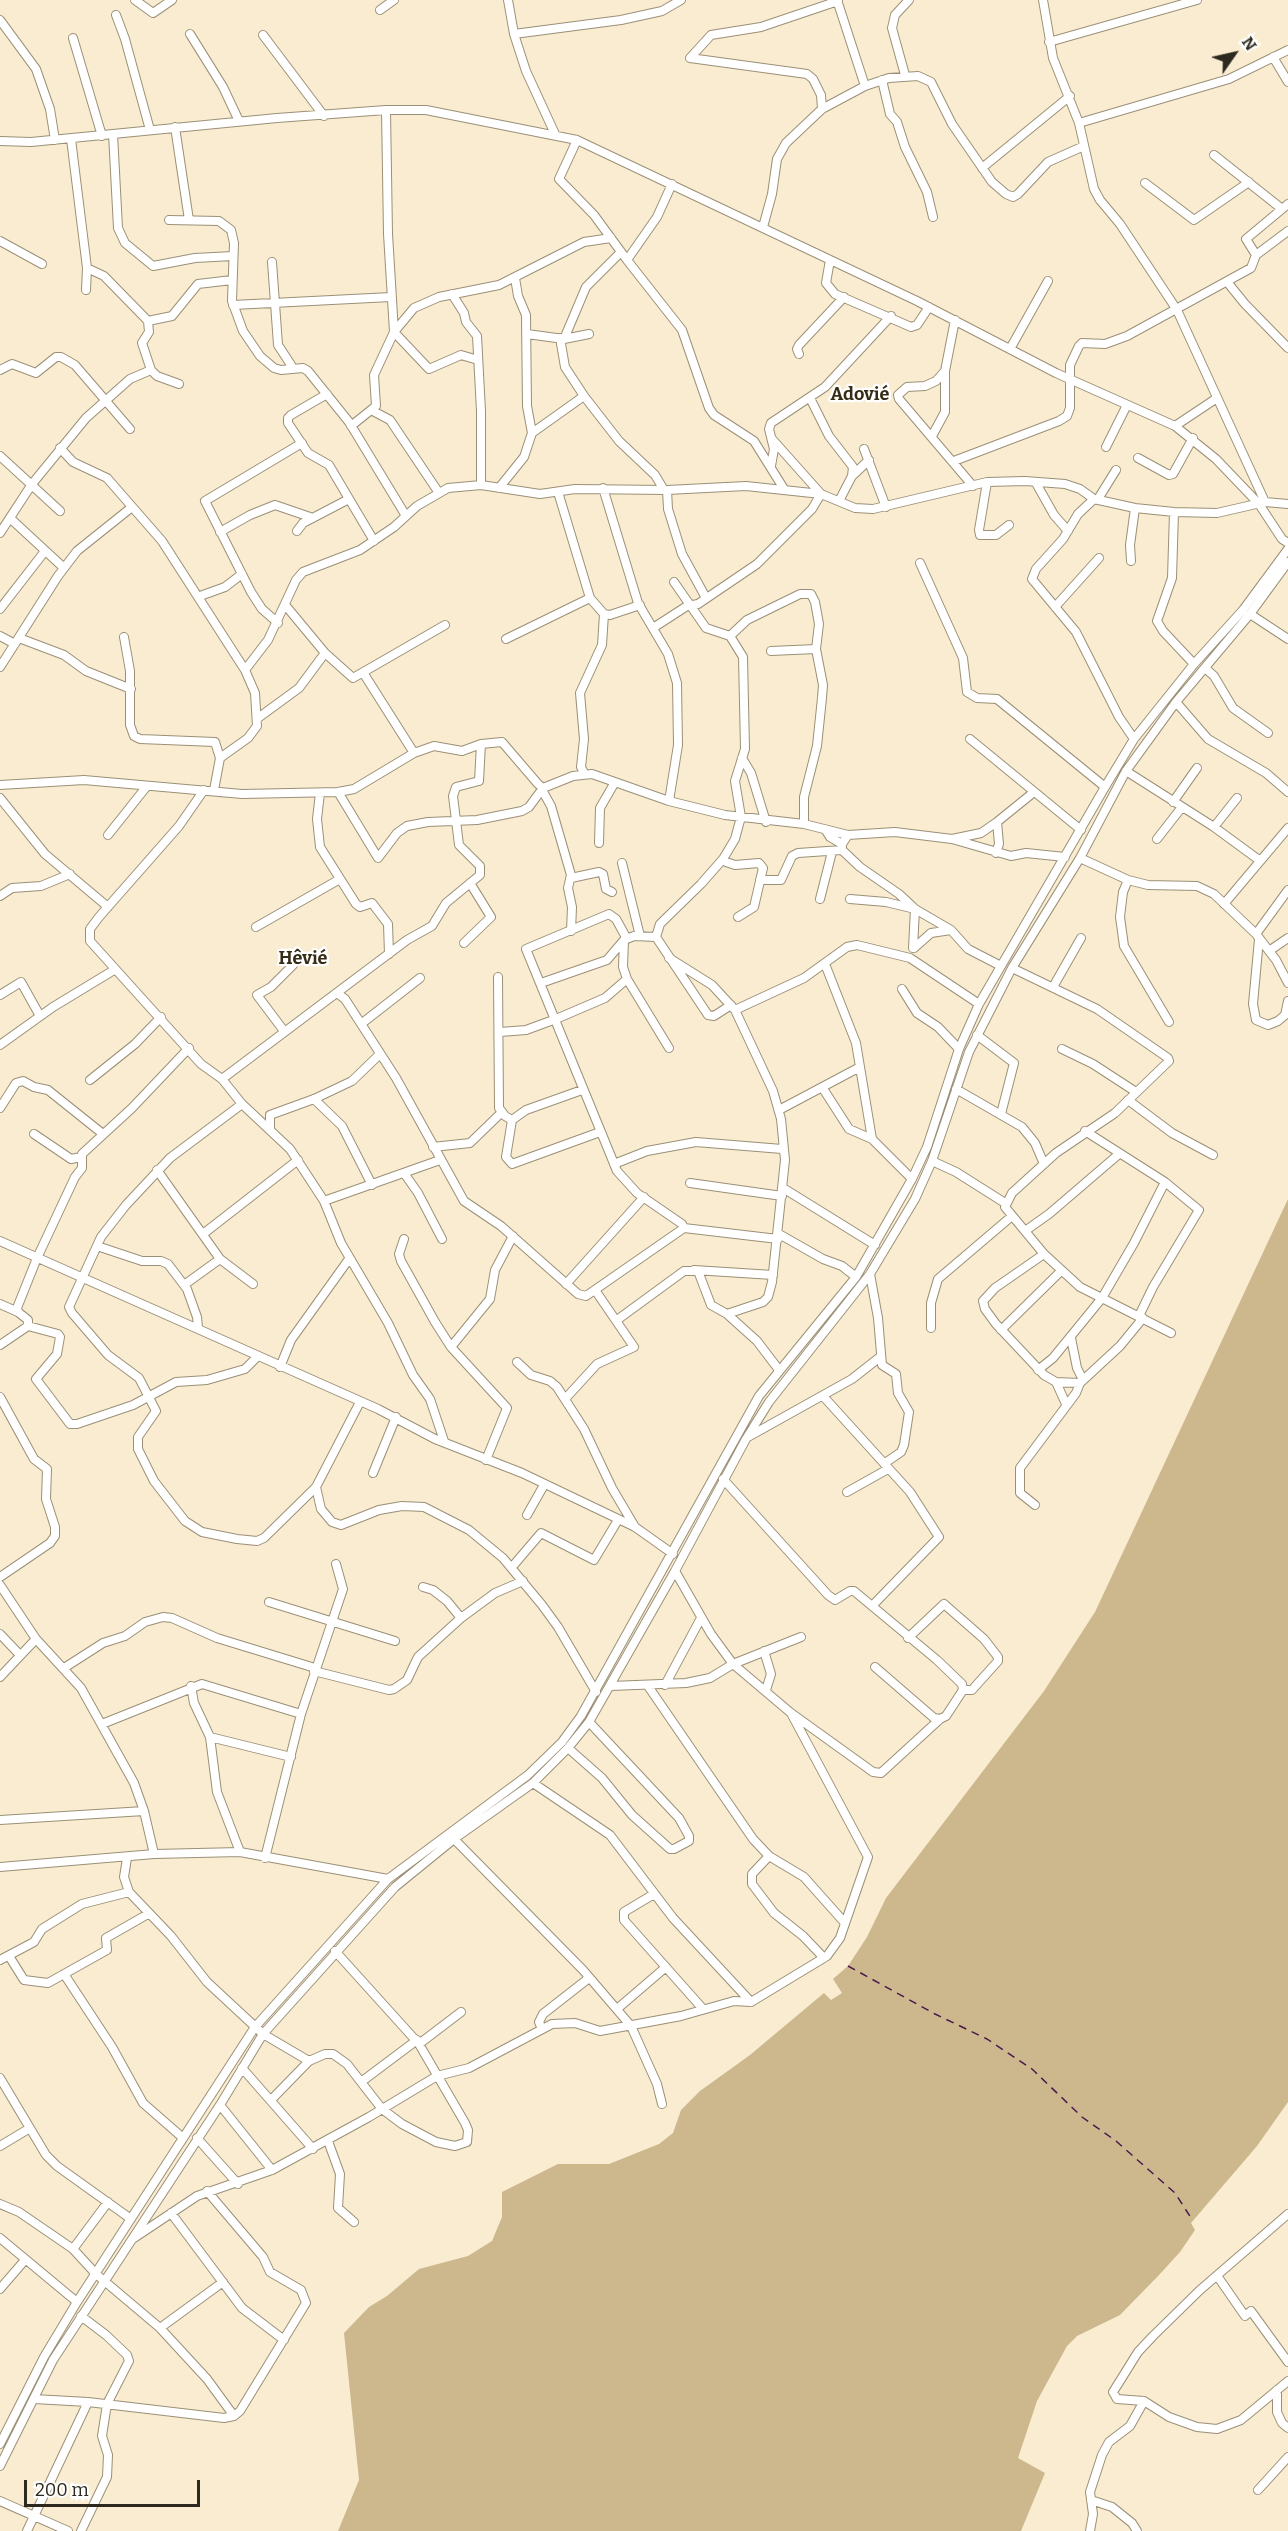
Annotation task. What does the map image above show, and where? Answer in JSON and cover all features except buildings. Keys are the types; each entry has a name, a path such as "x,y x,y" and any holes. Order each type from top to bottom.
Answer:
{"street":[{"path":"135,0 153,13 172,0"},
{"path":"380,10 394,0"},
{"path":"508,0 514,34 526,72 555,134"},
{"path":"514,34 621,20 662,10 681,0"},
{"path":"822,109 820,95 813,79 807,74 690,58 711,35 761,27 837,0 865,86"},
{"path":"905,75 892,28 895,15 909,0"},
{"path":"1043,0 1049,42 1070,96 1097,195 1120,224 1177,310 1262,503 1282,539 1288,543"},
{"path":"1049,42 1197,0"},
{"path":"116,15 125,39 150,130"},
{"path":"0,20 36,69 50,109 55,140"},
{"path":"190,34 223,87 239,121"},
{"path":"263,35 324,116"},
{"path":"73,38 102,136"},
{"path":"1078,123 1229,79 1288,50"},
{"path":"1273,57 1288,82"},
{"path":"763,226 772,194 777,159 786,143 822,109 865,86 882,80 905,75 926,78 931,82 941,107 982,168 998,189 1013,197 1048,162 1084,146"},
{"path":"882,80 891,114 897,122 905,147 927,192 933,217"},
{"path":"982,168 1070,96"},
{"path":"0,141 16,143 71,139 239,121 386,110 426,110 577,140 763,226 1068,378 1175,426 1192,438 1262,503"},
{"path":"386,110 394,332 429,369 461,355 478,360"},
{"path":"175,127 189,220"},
{"path":"113,135 118,228 125,243 153,266 195,258 233,256"},
{"path":"71,139 87,268 86,290"},
{"path":"577,140 559,179 586,206 682,330 709,408 714,415 754,441 784,489"},
{"path":"1214,155 1285,206 1246,239 1256,255"},
{"path":"1145,183 1194,220 1249,182"},
{"path":"627,260 657,217 672,184"},
{"path":"169,220 219,221 231,230 233,305 243,331 260,356 274,368 308,371 351,426 406,516"},
{"path":"954,461 1068,416 1070,408 1068,378 1072,358 1082,343 1105,344 1177,310 1251,268 1256,255 1288,231"},
{"path":"351,426 373,411 377,401 374,379 394,332 421,303 452,294 486,289 515,278 584,242 611,238"},
{"path":"0,241 42,264"},
{"path":"621,252 586,287 562,339 566,367 584,396 619,441 655,475 665,490 668,510 682,554 706,598"},
{"path":"830,260 826,283 830,290 844,297 891,316 911,327 917,325 929,307"},
{"path":"272,262 278,345 280,352 293,368"},
{"path":"87,268 104,276 148,321 149,332 142,343 151,370 157,376 179,384"},
{"path":"498,488 524,457 532,433 527,406 526,315 518,296 515,278"},
{"path":"148,321 172,316 198,285 232,280"},
{"path":"1010,349 1048,281"},
{"path":"1228,282 1245,304 1288,348"},
{"path":"452,294 466,322 477,336 481,411 481,485"},
{"path":"233,305 392,297"},
{"path":"799,354 796,350 799,345 844,297"},
{"path":"771,466 772,439 769,429 771,423 810,398 839,373 891,316"},
{"path":"932,436 945,412 945,371 955,320"},
{"path":"527,334 562,339 589,334"},
{"path":"0,370 12,364 36,373 56,357 62,357 75,365 130,429"},
{"path":"0,533 32,484 86,418 130,379 151,370"},
{"path":"945,371 936,381 925,386 906,387 898,395 973,486"},
{"path":"327,394 288,418 313,457 329,465 374,541"},
{"path":"532,433 584,396"},
{"path":"810,398 829,436 853,467 852,476"},
{"path":"1175,426 1217,398"},
{"path":"1106,447 1127,405"},
{"path":"373,411 390,420 439,493"},
{"path":"1138,458 1169,475 1173,474 1192,438"},
{"path":"772,439 821,494"},
{"path":"278,623 262,609 205,506 207,499 302,443"},
{"path":"60,448 73,462 104,476 162,541 200,596 245,670 255,693 258,718 254,732 220,758"},
{"path":"864,449 886,507"},
{"path":"0,456 60,511"},
{"path":"839,501 852,476 869,460"},
{"path":"1116,470 1096,499 1078,514 1068,531 1036,569 1032,579 1076,632 1119,717 1134,739"},
{"path":"245,670 278,623 296,580 303,572 360,550 448,488 481,485 540,494 603,488 665,490 746,486 821,494 861,509 886,507 929,494 987,482 1065,484 1080,489 1096,499 1135,508 1174,512 1217,513 1262,503 1288,504"},
{"path":"987,482 980,535 996,536 1009,525"},
{"path":"1036,483 1054,515 1068,531"},
{"path":"603,488 640,605 668,654 677,683 678,745 669,801"},
{"path":"558,492 590,598 604,614 602,645 580,693 584,739 581,767 584,773"},
{"path":"652,628 706,598 757,564 812,509 821,494"},
{"path":"297,531 301,525 349,499"},
{"path":"220,532 250,515 275,505 313,518"},
{"path":"0,667 64,568 85,543 132,507"},
{"path":"1131,561 1130,545 1135,508"},
{"path":"1174,512 1173,571 1170,589 1157,621 1162,631 1194,664"},
{"path":"11,519 64,568"},
{"path":"0,2444 44,2357 77,2302 255,2028 388,1879 528,1775 562,1742 596,1692 759,1396 856,1276 875,1245 927,1147 958,1049 979,1004 1134,739 1194,664 1243,610 1288,549"},
{"path":"0,609 45,551"},
{"path":"1055,606 1099,558"},
{"path":"0,2466 53,2360 220,2105 263,2034 395,1887 454,1839 533,1783 568,1748 589,1722 675,1571 723,1479 769,1402 870,1274 915,1198 932,1161 977,1035 1012,968 1080,858 1126,771 1176,702 1250,614 1288,562"},
{"path":"920,563 963,658 968,692 977,698 997,699 1105,787"},
{"path":"200,596 225,587 242,574"},
{"path":"674,582 706,628 730,636 743,657 744,665 745,741 735,784 741,817 735,839 723,859 660,924 656,937 708,1015 714,1016 804,978 847,947 857,945 910,958 979,1004"},
{"path":"730,636 747,620 807,592 815,602 819,624 816,649 823,685 817,746 804,797 804,824"},
{"path":"506,639 590,598"},
{"path":"604,614 618,614 640,605"},
{"path":"286,606 325,653 348,676 353,678 364,674 445,625"},
{"path":"1250,614 1288,639"},
{"path":"0,636 63,655 86,671 131,689"},
{"path":"124,637 131,689 130,725 134,736 140,739 215,742 220,758 214,790"},
{"path":"771,651 816,649"},
{"path":"258,718 299,688 325,653"},
{"path":"1205,668 1214,676 1233,708 1268,733"},
{"path":"364,674 414,753"},
{"path":"1176,702 1208,739 1266,773 1288,792"},
{"path":"970,739 1081,830"},
{"path":"0,785 84,780 271,795 338,792 354,789 414,753 434,746 462,751 481,744 504,743 542,789 551,806 571,878 568,888 572,907 571,931"},
{"path":"222,1079 413,936 432,926 446,903 480,875 481,869 459,845 454,790 479,781 481,744"},
{"path":"742,758 752,773 766,822"},
{"path":"1173,802 1197,768"},
{"path":"1126,771 1214,827 1259,860"},
{"path":"338,792 378,858 397,833 407,826 428,822 457,822 522,811 529,807 542,789 584,773 669,801 766,822 804,824 848,835 895,832 952,839 1011,856 1039,854 1065,857"},
{"path":"599,843 600,808 615,782"},
{"path":"108,835 147,786"},
{"path":"204,790 178,826 108,907 90,929 88,935 114,970 161,1017 201,1064 222,1079 242,1104 270,1129 298,1160 324,1201 349,1259 388,1323 413,1375 430,1399 444,1441"},
{"path":"952,839 981,833 1034,792"},
{"path":"320,793 318,838 356,904 360,907 372,903 388,924 389,954"},
{"path":"0,798 45,854 108,907"},
{"path":"1214,827 1237,798"},
{"path":"1157,839 1182,807"},
{"path":"996,853 999,844 997,822"},
{"path":"1224,904 1288,828"},
{"path":"825,830 830,837 915,909 951,930 968,950 1001,966"},
{"path":"760,880 781,880 792,856 798,853 832,852 842,847 848,835"},
{"path":"820,899 832,852"},
{"path":"1080,858 1128,880 1148,885 1197,886 1214,894 1257,936 1288,983"},
{"path":"723,859 735,866 760,864 763,868 754,907 738,916"},
{"path":"622,863 640,936"},
{"path":"571,878 599,872 603,874 606,889 612,892"},
{"path":"0,896 12,888 40,886 70,874"},
{"path":"256,927 340,879"},
{"path":"1128,880 1123,892 1120,917 1124,946 1169,1022"},
{"path":"465,943 491,917 470,884"},
{"path":"1288,890 1257,936 1253,1004 1257,1020 1268,1025 1278,1021 1285,1015 1288,1001"},
{"path":"898,906 903,898"},
{"path":"850,899 886,902 915,909"},
{"path":"910,958 914,948 915,909"},
{"path":"669,1048 627,979 623,967 626,939 612,914 526,949 556,1019 582,1090 624,1182 682,1224 684,1228"},
{"path":"914,948 931,933 951,930"},
{"path":"541,983 607,960 626,939 640,936 656,937"},
{"path":"1053,987 1081,938"},
{"path":"1269,951 1288,938"},
{"path":"669,958 712,986 733,1008 773,1091 779,1110 785,1160 773,1275 767,1300 727,1314"},
{"path":"825,964 851,1026 861,1067 872,1139"},
{"path":"284,1031 257,995 271,987 293,965"},
{"path":"1012,968 1097,1009 1165,1054 1169,1061 1100,1124 1085,1131 1044,1164 1012,1193 1005,1203 1006,1210 1044,1254 1080,1287 1171,1333"},
{"path":"0,1045 40,1016 114,970"},
{"path":"433,1147 470,1143 501,1113 498,977"},
{"path":"361,1024 420,978"},
{"path":"500,1032 526,1030 556,1019 605,998 627,979"},
{"path":"0,995 21,982 40,1016"},
{"path":"902,990 917,1012 938,1028 958,1049"},
{"path":"337,993 345,999 396,1078 464,1201 513,1236 582,1296 595,1290 684,1228 778,1236 842,1266 856,1276"},
{"path":"90,1080 135,1044 161,1017"},
{"path":"977,1035 1014,1063 1000,1114"},
{"path":"34,1134 71,1159 81,1157 189,1048"},
{"path":"1062,1049 1093,1064 1136,1092"},
{"path":"270,1129 270,1115 314,1099 352,1081 380,1054"},
{"path":"779,1110 861,1067"},
{"path":"0,1108 16,1083 23,1081 34,1087 48,1090 103,1134"},
{"path":"822,1087 849,1129 872,1139 912,1179"},
{"path":"956,1089 1000,1114 1029,1134 1044,1164"},
{"path":"582,1090 526,1110 512,1120 506,1157 512,1164 600,1132"},
{"path":"314,1099 342,1126 372,1185"},
{"path":"1128,1100 1172,1133 1214,1155"},
{"path":"242,1104 157,1170 126,1205 97,1245 69,1307 108,1354 136,1375 149,1395 156,1411 138,1437 138,1449 154,1481 185,1521 196,1530 257,1541 281,1523 316,1487 360,1402"},
{"path":"501,1113 512,1120"},
{"path":"1035,1505 1020,1493 1020,1468 1082,1382 1120,1346 1141,1317 1153,1287 1200,1212 1192,1202 1165,1182 1085,1131"},
{"path":"614,1164 646,1151 696,1142 782,1149"},
{"path":"1025,1230 1049,1214 1119,1154"},
{"path":"18,1312 17,1308 37,1258 75,1177 82,1168 81,1157"},
{"path":"203,1234 298,1160"},
{"path":"324,1201 440,1160"},
{"path":"932,1161 956,1172 1005,1203"},
{"path":"157,1170 220,1259 254,1284"},
{"path":"404,1173 418,1193 442,1239"},
{"path":"1038,1370 1053,1358 1071,1338 1102,1298 1134,1243 1165,1182"},
{"path":"690,1183 782,1192 875,1245"},
{"path":"566,1284 644,1197"},
{"path":"931,1328 931,1303 938,1279 1012,1216"},
{"path":"451,1347 490,1299 495,1270 513,1236"},
{"path":"404,1239 399,1254 401,1261 451,1347 507,1408 486,1460"},
{"path":"0,1241 396,1417 635,1527 673,1554"},
{"path":"97,1245 142,1261 164,1261 184,1285 195,1309 198,1328"},
{"path":"1044,1254 995,1288 983,1301 985,1309 1038,1370 1056,1382 1082,1382"},
{"path":"184,1285 220,1259"},
{"path":"280,1367 291,1340 349,1259"},
{"path":"694,1270 700,1275 711,1305 727,1314 757,1341 779,1370"},
{"path":"617,1320 684,1271 773,1275"},
{"path":"1001,1330 1060,1271"},
{"path":"847,1492 887,1466 901,1452 909,1412 898,1393 896,1374 882,1368 878,1318 870,1274"},
{"path":"565,1399 597,1364 634,1347 595,1290"},
{"path":"0,1304 18,1312 27,1320 28,1326"},
{"path":"0,1345 28,1326 54,1331 60,1337 57,1354 36,1379 70,1424 77,1424 133,1405 176,1382 207,1380 245,1369 257,1357"},
{"path":"1071,1338 1082,1382"},
{"path":"746,1439 823,1396 880,1358"},
{"path":"1048,1377 1053,1358"},
{"path":"517,1362 531,1375 550,1381 565,1399 584,1429 612,1488 635,1527"},
{"path":"1056,1382 1066,1404"},
{"path":"823,1396 910,1492 939,1537 873,1605"},
{"path":"0,1397 34,1460 47,1469 45,1494 55,1527 55,1536 50,1543 0,1577"},
{"path":"373,1473 396,1417"},
{"path":"675,1571 701,1618 733,1664 791,1713 877,1773 922,1738 949,1713 963,1690 962,1684 937,1660 852,1590 835,1600 832,1599 723,1479"},
{"path":"527,1515 544,1485"},
{"path":"316,1487 321,1509 332,1522 344,1525 378,1510 402,1506 424,1507 470,1530 523,1581 558,1627 596,1692"},
{"path":"512,1568 541,1533 594,1560 618,1520"},
{"path":"265,1858 301,1714 343,1589 336,1564"},
{"path":"64,1668 103,1643 125,1636 145,1622 162,1617 172,1618 217,1638 315,1670 389,1690 407,1680 418,1657 461,1618 495,1593 523,1581"},
{"path":"0,1585 36,1639 81,1688 102,1724 134,1783 144,1811 154,1854"},
{"path":"423,1587 434,1590 461,1618"},
{"path":"269,1602 395,1641"},
{"path":"908,1638 944,1604 962,1619 998,1657 996,1665 984,1680 972,1690 963,1690"},
{"path":"665,1685 701,1618"},
{"path":"0,1634 20,1655"},
{"path":"610,1686 665,1685 710,1678 733,1664 801,1637"},
{"path":"0,1677 36,1639"},
{"path":"764,1652 771,1674 766,1690"},
{"path":"875,1666 934,1718 940,1719"},
{"path":"102,1724 177,1695 191,1686 202,1684 301,1714"},
{"path":"191,1686 194,1703 210,1737 217,1792 240,1852"},
{"path":"648,1686 753,1839 769,1856 804,1877 844,1922"},
{"path":"133,2238 207,2191 237,2184 272,2170 313,2149 437,2076 469,2068 542,2029 557,2023 575,2023 600,2031 631,2026 734,2001 751,2002 824,1958 840,1938 868,1857 791,1713"},
{"path":"568,1748 602,1778 632,1815 670,1848 674,1849 689,1841 689,1836 679,1818 589,1722"},
{"path":"210,1737 291,1757"},
{"path":"533,1783 610,1834 654,1894 751,2002"},
{"path":"0,1820 144,1811"},
{"path":"454,1839 590,1978 631,2026 657,2084 662,2104"},
{"path":"0,1867 154,1854 240,1852 388,1879"},
{"path":"769,1856 752,1874 752,1884 774,1913 803,1936 824,1958"},
{"path":"127,1858 124,1877 129,1892 171,1936 207,1982 255,2028 309,2061"},
{"path":"0,1960 34,1942 45,1927 82,1904 129,1892"},
{"path":"654,1894 624,1912 623,1916 703,2009"},
{"path":"9,1956 18,1975 29,1983 48,1983 107,1950 106,1938 148,1914"},
{"path":"271,2100 309,2061 325,2054 333,2054 347,2064 382,2109 429,2140 455,2146 465,2145 469,2138 468,2130 418,2042 335,1952"},
{"path":"617,2009 666,1967"},
{"path":"64,1974 112,2047 143,2103 183,2138"},
{"path":"542,2029 539,2022 543,2014 590,1978"},
{"path":"361,2082 461,2012"},
{"path":"242,2068 313,2149"},
{"path":"0,2078 3,2088 46,2155 57,2166 132,2219"},
{"path":"220,2105 272,2170"},
{"path":"0,2146 30,2128"},
{"path":"197,2138 237,2184"},
{"path":"328,2140 340,2174 338,2208 354,2222"},
{"path":"34,2399 88,2402 224,2418 234,2416 264,2376 306,2303 301,2290 270,2272 263,2257 207,2191"},
{"path":"73,2249 108,2202"},
{"path":"0,2205 19,2212 73,2249 96,2274 160,2328 207,2379 234,2416"},
{"path":"171,2213 248,2314 284,2340"},
{"path":"1288,2214 1218,2277 1200,2290 1138,2352 1113,2392 1117,2399 1144,2401 1169,2417 1197,2427 1217,2428 1241,2420 1288,2381"},
{"path":"0,2238 77,2302"},
{"path":"0,2289 25,2260"},
{"path":"1218,2277 1245,2316 1251,2311 1288,2362"},
{"path":"160,2328 223,2282"},
{"path":"81,2316 106,2335 128,2358 107,2404 102,2439 108,2455 107,2477 81,2531"},
{"path":"1277,2390 1279,2419 1288,2428"},
{"path":"1090,2531 1094,2475 1109,2442 1130,2426 1144,2401"},
{"path":"27,2531 88,2402"},
{"path":"1258,2490 1288,2457"},
{"path":"1091,2500 1112,2507 1137,2531"},
{"path":"0,2501 68,2531"}],"shaded area":[{"path":"1288,1199 1288,2102 1257,2146 1191,2223 1195,2230 1180,2252 1120,2315 1077,2336 1067,2346 1037,2401 1018,2458 1045,2473 1021,2531 338,2531 359,2480 344,2333 369,2307 387,2296 419,2269 468,2256 492,2241 502,2217 502,2192 558,2164 609,2164 659,2144 673,2133 681,2110 700,2091 750,2055 824,1993 831,2000 842,1993 833,1979 848,1966 867,1937 886,1898 1044,1691 1095,1612"}],"ferry route":[{"path":"848,1966 935,2014 987,2039 1032,2069 1082,2117 1116,2141 1175,2193 1193,2221"}],"district":[{"name":"Adovié","path":"860,395"},
{"name":"Hêvié","path":"303,959"}]}
